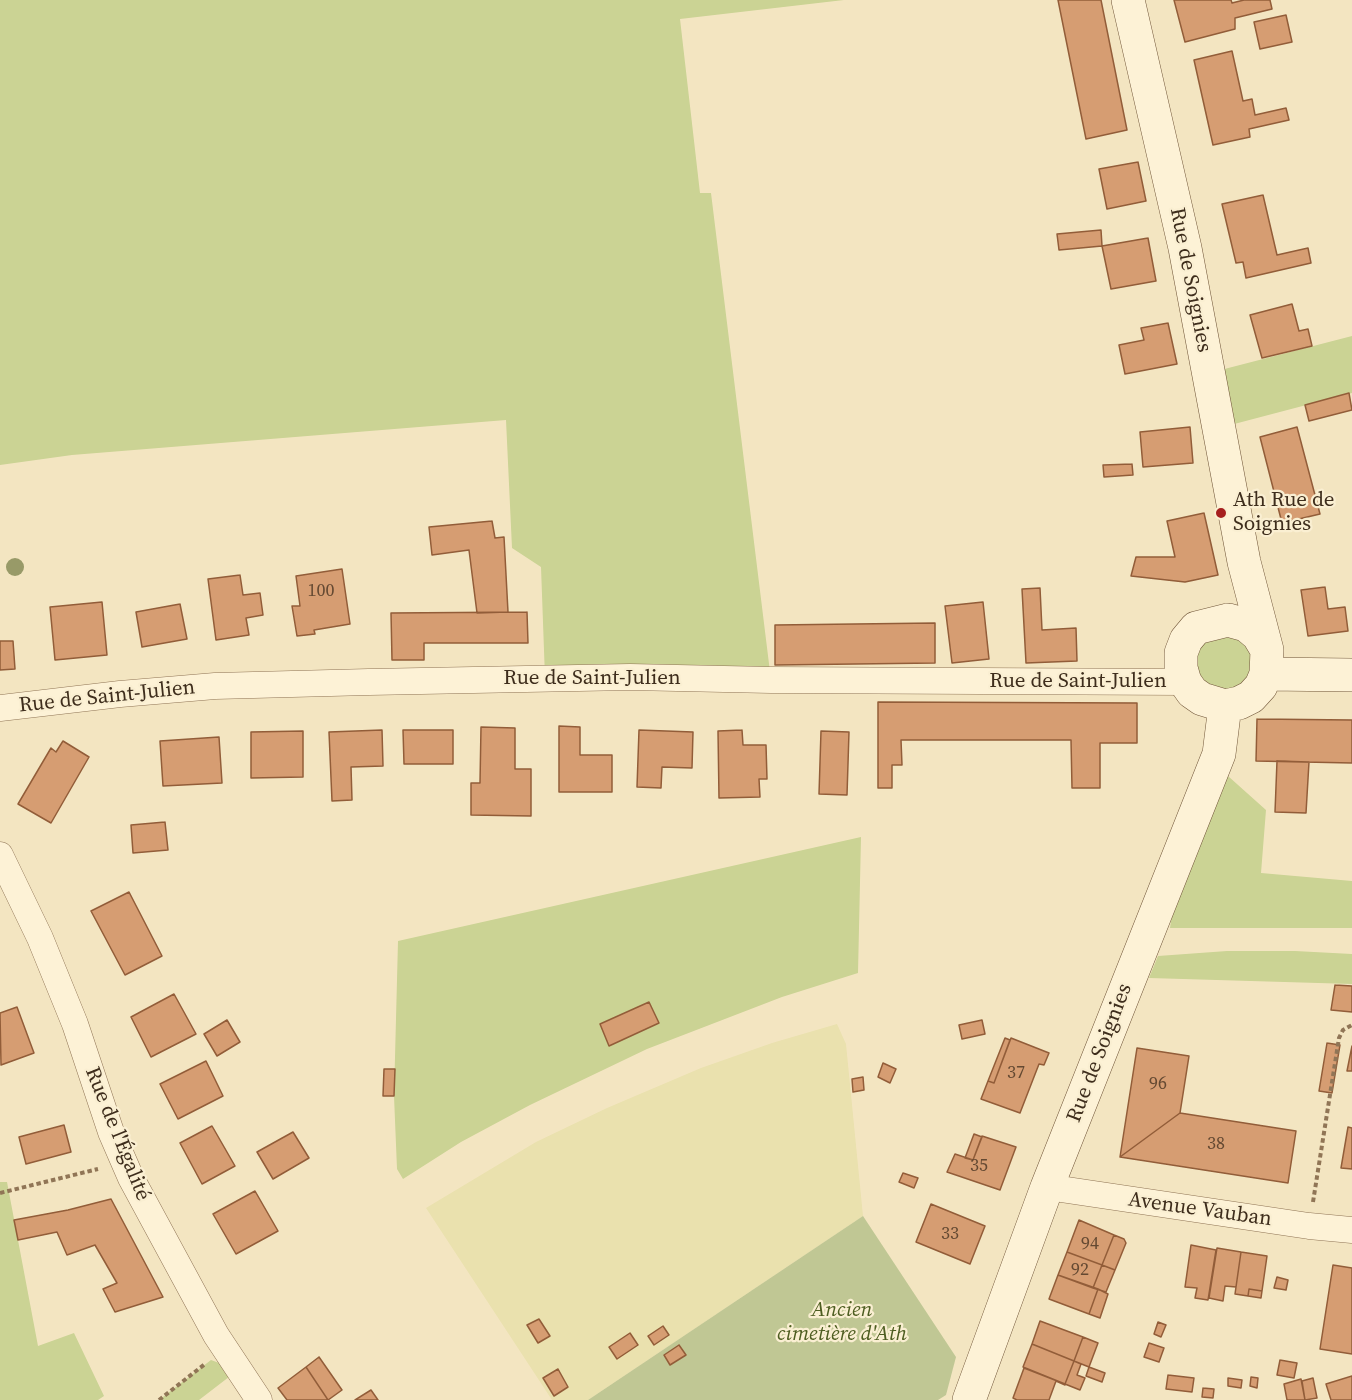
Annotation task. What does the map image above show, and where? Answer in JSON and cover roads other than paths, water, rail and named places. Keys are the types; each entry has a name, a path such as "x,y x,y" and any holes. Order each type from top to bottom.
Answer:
{"street":[{"name":"Rue de Soignies","path":"1128,0 1185,248 1244,562 1267,662"},
{"name":"Rue de Soignies","path":"1228,620 1244,562"},
{"path":"1228,620 1246,625 1258,635 1267,662 1261,686 1251,697 1225,706 1202,699 1192,692 1185,682 1181,668 1181,653 1186,640 1196,628 1228,620"},
{"path":"1267,662 1352,675"},
{"name":"Rue de Saint-Julien","path":"0,708 215,686 369,681 630,677 1185,682"},
{"name":"Rue de Soignies","path":"969,1400 1047,1187 1219,754 1225,706"},
{"name":"Rue de l'Égalité","path":"0,855 40,938 75,1024 124,1162 224,1349 259,1400"},
{"name":"Avenue Vauban","path":"1047,1187 1309,1226 1352,1230"}],"place":[{"name":"Ath Rue de Soignies","path":"1221,513"}],"park label":[{"name":"Ancien cimetière d'Ath","path":"842,1323"}]}
